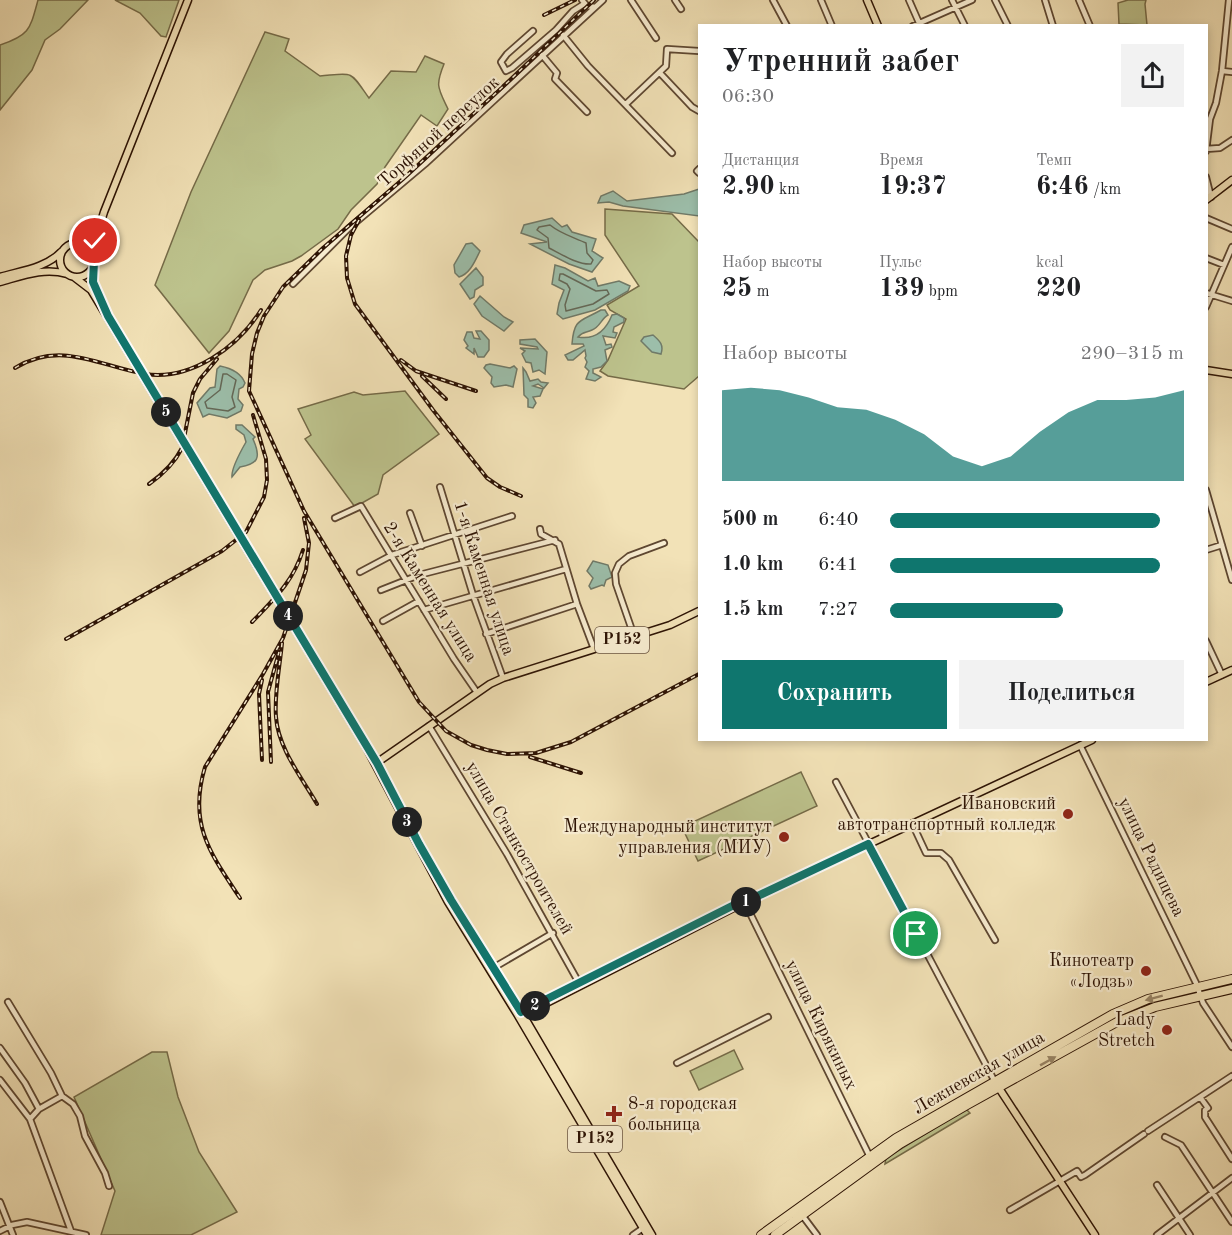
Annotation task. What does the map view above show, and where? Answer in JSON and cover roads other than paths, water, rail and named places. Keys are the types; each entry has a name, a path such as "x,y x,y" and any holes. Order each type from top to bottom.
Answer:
{"highway":[{"name":"Лежневская улица","path":"761,1235 799,1211 871,1159 994,1080 1123,1009 1148,999 1232,979"},
{"name":"Лежневская улица","path":"871,1159 1129,1017 1155,1007 1232,989"},
{"name":"Лежневская улица","path":"775,1235 799,1211"}],"main road":[{"path":"108,316 94,286 95,241 104,212 188,0"},
{"path":"867,0 877,24"},
{"path":"1208,199 1232,180"},
{"path":"0,277 52,260 68,246 91,235 104,212"},
{"path":"78,243 87,246 95,260"},
{"path":"63,250 61,266 91,290 108,316 376,763"},
{"path":"0,282 43,271 57,271 71,276 85,275 95,260"},
{"path":"1208,370 1232,374"},
{"name":"Р152","path":"376,763 477,692 503,678 670,625 698,611"},
{"path":"1208,683 1232,671"},
{"path":"520,1015 744,901 1078,743"},
{"name":"Р152","path":"376,763 419,844 647,1235"},
{"name":"Р152","path":"376,763 448,902 520,1015 652,1235"},
{"path":"994,1080 1093,1235"}],"street":[{"name":"Торфяной переулок","path":"292,284 349,228 425,164 603,0"},
{"path":"631,0 656,38"},
{"path":"675,0 681,9"},
{"path":"773,0 786,24"},
{"path":"821,0 831,24"},
{"path":"909,0 920,24 972,0"},
{"path":"952,0 964,24"},
{"path":"995,0 1007,24"},
{"path":"1045,0 1052,24"},
{"path":"1079,0 1089,24"},
{"path":"1208,134 1229,40 1229,0"},
{"path":"533,31 501,62 506,71 556,30 583,2 595,7"},
{"path":"563,35 672,153"},
{"path":"626,104 666,66 667,49 698,51"},
{"path":"542,55 557,73 555,79 587,112"},
{"path":"1221,71 1232,72"},
{"path":"660,73 698,110"},
{"path":"1208,150 1220,148 1232,140"},
{"path":"1208,219 1232,229"},
{"path":"1232,247 1209,294 1232,301"},
{"path":"1208,259 1224,265"},
{"name":"1-я Каменная улица","path":"440,487 473,595 503,678"},
{"path":"1208,497 1232,580"},
{"name":"2-я Каменная улица","path":"335,518 361,506 477,692"},
{"path":"410,513 422,546"},
{"path":"360,572 392,555 512,516"},
{"path":"540,529 541,534 559,544 577,604 594,649"},
{"path":"381,590 405,579 555,540"},
{"path":"634,636 616,584 615,573 619,564 628,556 664,543"},
{"path":"1208,549 1222,544"},
{"path":"424,610 566,569"},
{"path":"383,621 419,601"},
{"path":"486,633 577,604"},
{"path":"1208,645 1223,676"},
{"name":"улица Станкостроителей","path":"429,726 487,819 553,933 580,985"},
{"name":"улица Радищева","path":"1078,743 1197,988 1199,997"},
{"path":"836,782 994,1080"},
{"path":"911,822 926,853 941,853 949,860 995,940"},
{"name":"улица Кирякиных","path":"744,901 871,1159"},
{"path":"493,968 553,933"},
{"path":"1199,997 1232,1047"},
{"path":"9,1002 62,1096 73,1104 80,1116 86,1136 109,1186"},
{"path":"677,1063 768,1017"},
{"path":"0,1048 25,1083 39,1109"},
{"path":"1010,1210 1077,1170 1081,1177 1085,1175 1232,1076"},
{"path":"0,1080 30,1119 70,1233"},
{"path":"30,1119 39,1109 62,1096"},
{"path":"1200,1097 1208,1108 1205,1110 1205,1117 1232,1159"},
{"path":"1165,1137 1181,1145 1232,1222"},
{"path":"1157,1235 1232,1178"},
{"path":"1157,1185 1190,1235"},
{"path":"0,1202 13,1235"},
{"path":"799,1211 817,1235"},
{"path":"0,1231 27,1222 86,1235"},
{"path":"633,1235 643,1228"}],"water":[{"path":"698,189 698,216 609,202 598,203 601,196 613,191 627,201 684,194"},
{"path":"552,218 562,227 567,225 572,232 596,239 592,251 603,258 592,272 569,264 530,244 547,242 521,233 524,225"},
{"path":"472,243 480,251 469,270 459,277 455,273 454,265 466,244"},
{"path":"555,265 588,281 595,278 598,286 619,281 630,286 628,291 595,310 563,319 557,314 564,290 552,284"},
{"path":"476,268 483,277 483,285 475,290 474,297 470,299 460,284"},
{"path":"480,296 513,322 504,331 482,316 474,304"},
{"path":"605,310 608,315 595,329 578,337 590,337 599,333 607,325 612,315 617,314 624,318 624,322 614,327 613,332 617,333 615,338 603,336 606,345 611,344 612,347 605,350 607,361 601,367 593,369 593,373 601,377 595,381 586,379 589,371 585,367 587,362 585,350 573,360 568,360 565,355 584,346 583,344 572,344 574,329 579,322"},
{"path":"476,331 481,331 489,340 489,350 484,357 478,357 474,348 474,354 466,348 468,346 464,340 467,332 472,332 474,338 480,339"},
{"path":"653,335 661,343 661,354 652,352 641,341 644,337"},
{"path":"535,339 547,352 545,374 539,370 533,372 531,363 526,362 522,354 525,351 520,348 538,349 520,344 520,340"},
{"path":"490,364 510,368 514,366 517,369 513,387 506,385 494,387 491,383 492,377 484,368"},
{"path":"220,366 241,376 245,383 239,389 238,399 243,405 241,411 227,418 209,414 203,417 197,403 210,388 215,387 217,369"},
{"path":"523,368 530,381 538,379 548,383 544,388 538,384 533,386 543,389 540,396 533,397 536,403 533,408 528,407 528,399 524,395"},
{"path":"236,425 242,425 255,437 253,439 257,456 254,462 240,467 232,477 235,464 246,442 244,435 236,429"},
{"path":"593,561 608,565 612,577 606,580 604,586 591,589 589,586 593,578 587,571"}],"railway":[{"path":"544,15 575,0"},
{"path":"594,0 403,179 323,248 283,287 264,316 257,333 252,354 249,391 304,511 419,702 446,731 471,745 487,750 507,754 536,753 571,742 698,675"},
{"path":"359,220 351,235 346,256 347,278 355,304 433,410 487,478 500,487 521,496"},
{"path":"15,368 32,360 64,355 145,374 162,375 179,372 212,359 240,337 261,310"},
{"path":"149,484 168,468 182,448 193,393 200,379 217,359"},
{"path":"401,360 416,371 476,391"},
{"path":"422,376 446,399"},
{"path":"66,639 222,551 246,532 264,497 267,480 266,459 253,415"},
{"path":"240,898 219,867 205,837 199,805 200,787 205,767 283,638 306,570 309,543 304,518"},
{"path":"252,622 288,581 303,550"},
{"path":"282,643 276,699 278,729 286,751 317,804"},
{"path":"271,762 268,692 279,652"},
{"path":"262,680 259,694 262,760"},
{"path":"530,757 581,773"}],"place":[{"name":"Ивановский автотранспортный колледж","path":"1068,814"},
{"name":"Международный институт управления (МИУ)","path":"784,837"},
{"name":"Кинотеатр «Лодзь»","path":"1146,971"},
{"name":"Lady Stretch","path":"1167,1030"},
{"name":"8-я городская больница","path":"614,1114"}]}
